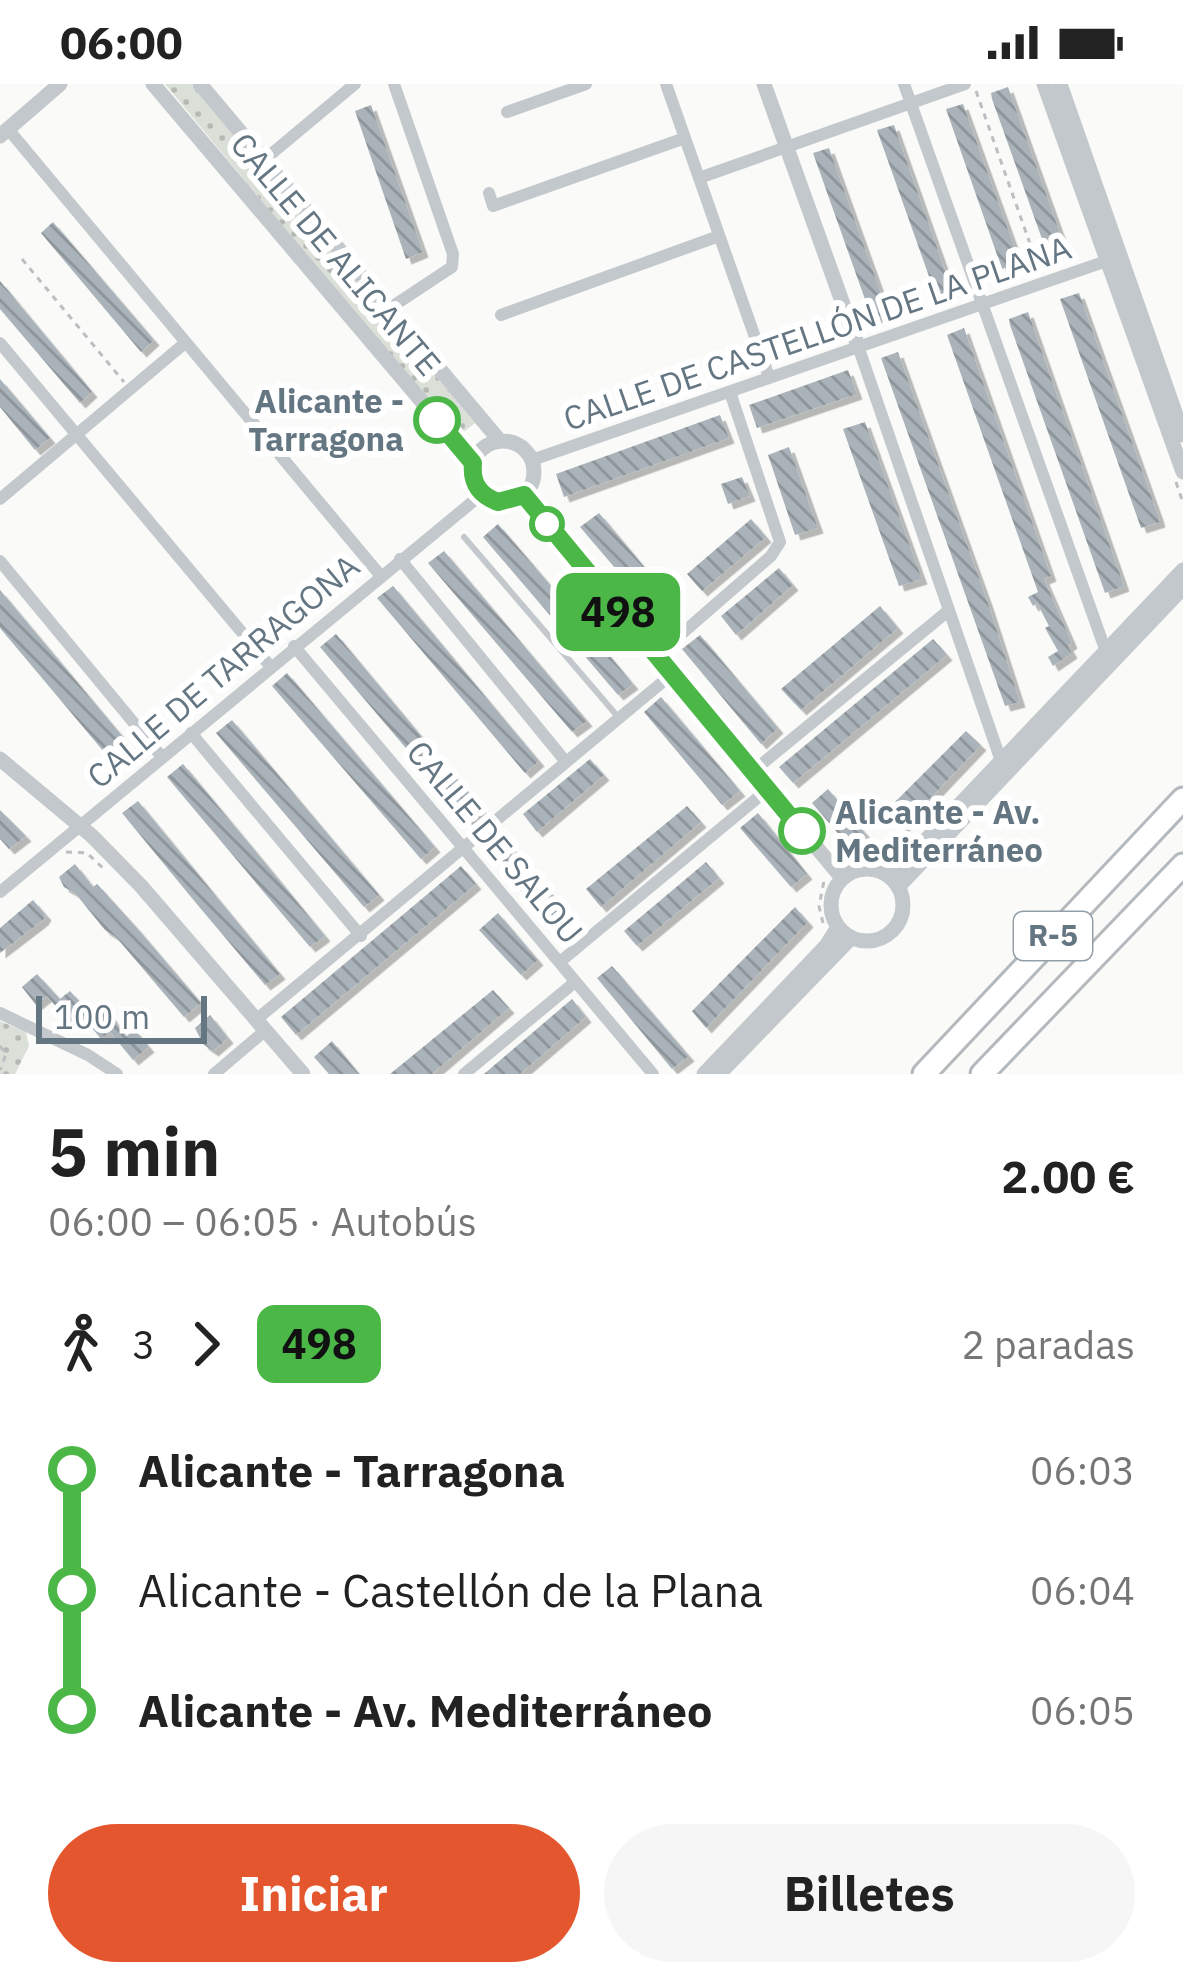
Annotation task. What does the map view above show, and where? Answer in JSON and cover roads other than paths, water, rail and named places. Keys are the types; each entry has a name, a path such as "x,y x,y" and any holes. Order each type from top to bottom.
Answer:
{"highway":[{"name":"R-5","path":"924,1074 1183,799"},
{"name":"R-5","path":"982,1074 1183,865"}],"street":[{"path":"61,84 4,132 380,575"},
{"name":"CALLE DE ALICANTE","path":"153,84 473,463"},
{"name":"CALLE DE ALICANTE","path":"200,84 500,441"},
{"path":"264,160 355,84"},
{"path":"391,308 452,267 453,254 394,84"},
{"path":"507,112 586,84"},
{"path":"666,84 769,377"},
{"path":"764,84 1001,761"},
{"path":"904,84 1105,649"},
{"path":"699,178 969,84"},
{"path":"1043,84 1183,435"},
{"path":"1060,84 1183,472"},
{"path":"488,193 493,206 685,138"},
{"path":"501,315 719,236"},
{"name":"CALLE DE CASTELLÓN DE LA PLANA","path":"532,460 1113,259"},
{"path":"0,343 271,666"},
{"path":"0,499 185,344"},
{"path":"655,657 771,556 780,542 730,392"},
{"path":"500,441 523,448 532,460 533,479 524,495 498,502 482,494 473,480 473,463 483,448 500,441"},
{"name":"CALLE DE TARRAGONA","path":"0,892 482,494"},
{"path":"524,495 838,873"},
{"path":"400,559 566,762"},
{"path":"0,561 162,757"},
{"path":"892,875 1183,570"},
{"path":"892,875 1183,588"},
{"path":"752,772 948,611"},
{"name":"CALLE DE SALOU","path":"294,646 653,1074"},
{"path":"214,1074 261,1024 361,936 671,675"},
{"path":"191,733 361,936"},
{"path":"0,759 142,886 303,1074"},
{"path":"561,961 767,790"},
{"path":"838,873 864,868 892,875"},
{"path":"838,873 830,902 838,932"},
{"path":"838,932 873,940 893,930 903,909 892,875"},
{"path":"704,1074 838,932"},
{"path":"719,1074 838,932"},
{"path":"464,1074 574,982"},
{"path":"0,1013 110,1072"}],"lane":[{"path":"464,537 619,718"}],"place":[{"name":"Alicante - Tarragona","path":"437,420"},
{"name":"Alicante - Av. Mediterráneo","path":"802,831"}]}
